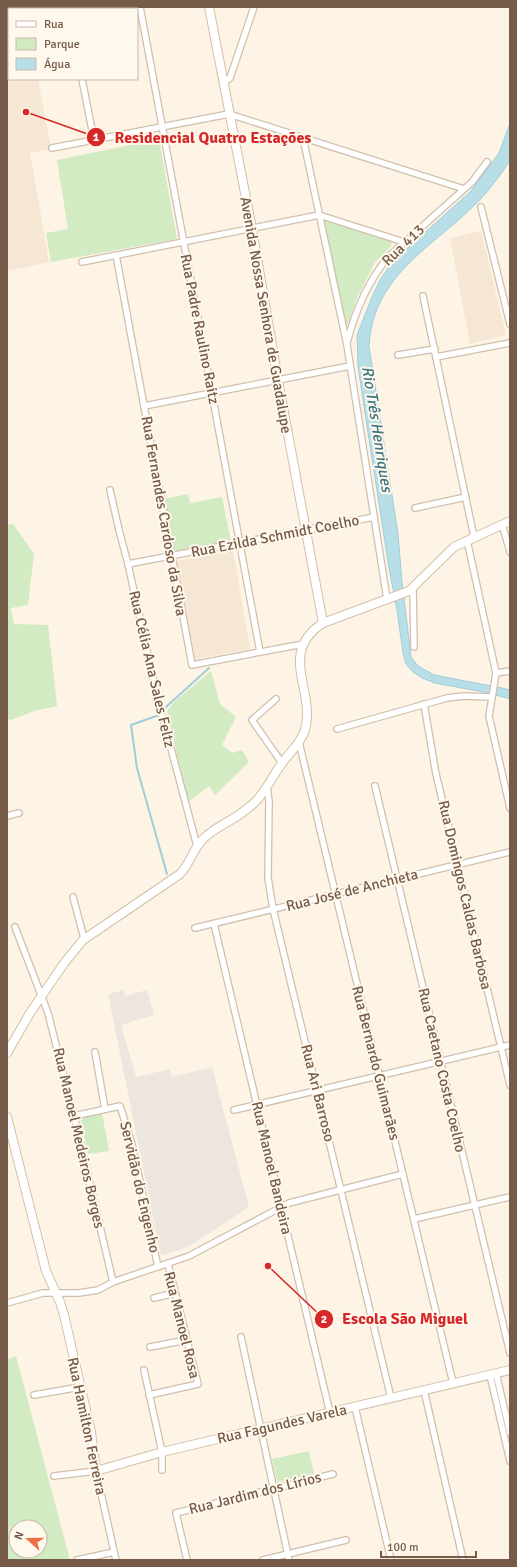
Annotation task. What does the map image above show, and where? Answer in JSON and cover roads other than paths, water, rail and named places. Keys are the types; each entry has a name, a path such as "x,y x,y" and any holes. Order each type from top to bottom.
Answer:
{"street":[{"name":"Rua Padre Raulino Raitz","path":"140,7 260,652"},
{"name":"Avenida Nossa Senhora de Guadalupe","path":"209,7 252,228 278,380 323,623"},
{"path":"223,83 230,78 254,7"},
{"path":"82,80 94,140"},
{"path":"52,148 229,114 464,189"},
{"path":"303,138 347,345 374,517 389,598"},
{"name":"Rua 413","path":"347,345 357,309 371,281 388,257 477,177 486,162"},
{"path":"481,208 510,324"},
{"path":"82,262 319,216 404,242"},
{"name":"Rua Fernandes Cardoso da Silva","path":"116,255 192,665 303,644"},
{"path":"423,296 466,498 471,538 496,673 489,716 510,808"},
{"path":"436,357 510,343"},
{"path":"398,355 434,349"},
{"path":"144,406 350,366"},
{"name":"Rua Célia Ana Sales Feltz","path":"110,490 157,696 197,846"},
{"path":"415,508 466,498"},
{"name":"Rua Ezilda Schmidt Coelho","path":"128,564 374,517"},
{"path":"7,1053 23,1023 71,954 84,938 180,874 187,865 197,846 210,833 241,814 261,796 282,763 299,742 304,732 306,703 299,659 303,644 314,630 323,623 409,590 454,547 506,523 510,552"},
{"path":"409,590 414,647"},
{"path":"496,673 510,671"},
{"path":"337,729 456,696 492,696"},
{"path":"276,699 252,720 282,763"},
{"name":"Rua Domingos Caldas Barbosa","path":"424,704 436,774 510,1085"},
{"name":"Rua Bernardo Guimarães","path":"299,742 454,1383"},
{"name":"Rua Ari Barroso","path":"267,786 269,801 268,878 273,909 392,1398"},
{"name":"Rua Caetano Costa Coelho","path":"375,786 510,1353"},
{"path":"7,816 19,814"},
{"name":"Rua José de Anchieta","path":"195,928 510,852"},
{"path":"73,897 84,938"},
{"name":"Rua Manoel Bandeira","path":"214,924 330,1412"},
{"name":"Rua Manoel Medeiros Borges","path":"15,927 32,975 42,995 48,1013 113,1282"},
{"path":"234,1110 510,1044"},
{"path":"74,1116 105,1109 95,1052"},
{"name":"Servidão do Engenho","path":"105,1109 120,1106 132,1144 158,1267"},
{"name":"Rua Hamilton Ferreira","path":"7,1117 46,1271 64,1315 116,1560"},
{"path":"7,1303 43,1293 88,1292 98,1290 113,1282 189,1256 281,1206 403,1174"},
{"path":"414,1219 510,1197"},
{"name":"Rua Manoel Rosa","path":"149,1395 198,1384 168,1264"},
{"path":"154,1298 175,1293"},
{"path":"241,1337 289,1557"},
{"path":"150,1347 187,1340"},
{"path":"144,1370 162,1452 162,1470"},
{"name":"Rua Fagundes Varela","path":"54,1476 96,1471 162,1452 510,1370"},
{"path":"493,1374 508,1434 510,1461"},
{"path":"34,1395 80,1387"},
{"path":"424,1390 463,1560"},
{"path":"355,1407 391,1560"},
{"name":"Rua Jardim dos Lírios","path":"187,1560 176,1513 333,1474"},
{"path":"263,1560 289,1557 346,1540"},
{"path":"77,1560 114,1552"}],"water":[{"name":"Rio Três Henriques","path":"510,123 511,156 506,166 491,187 474,206 415,257 398,275 384,295 374,319 369,346 398,534 411,657 418,666 434,675 510,690 510,699 489,693 435,683 422,678 413,672 406,664 389,568 364,407 358,366 357,335 380,280 392,262 470,192 499,153"}],"waterway":[{"path":"166,707 209,668"},
{"path":"159,715 131,725 137,768 167,874"}],"place":[{"name":"Residencial Quatro Estações","path":"26,112"},
{"name":"Escola São Miguel","path":"268,1266"}]}
